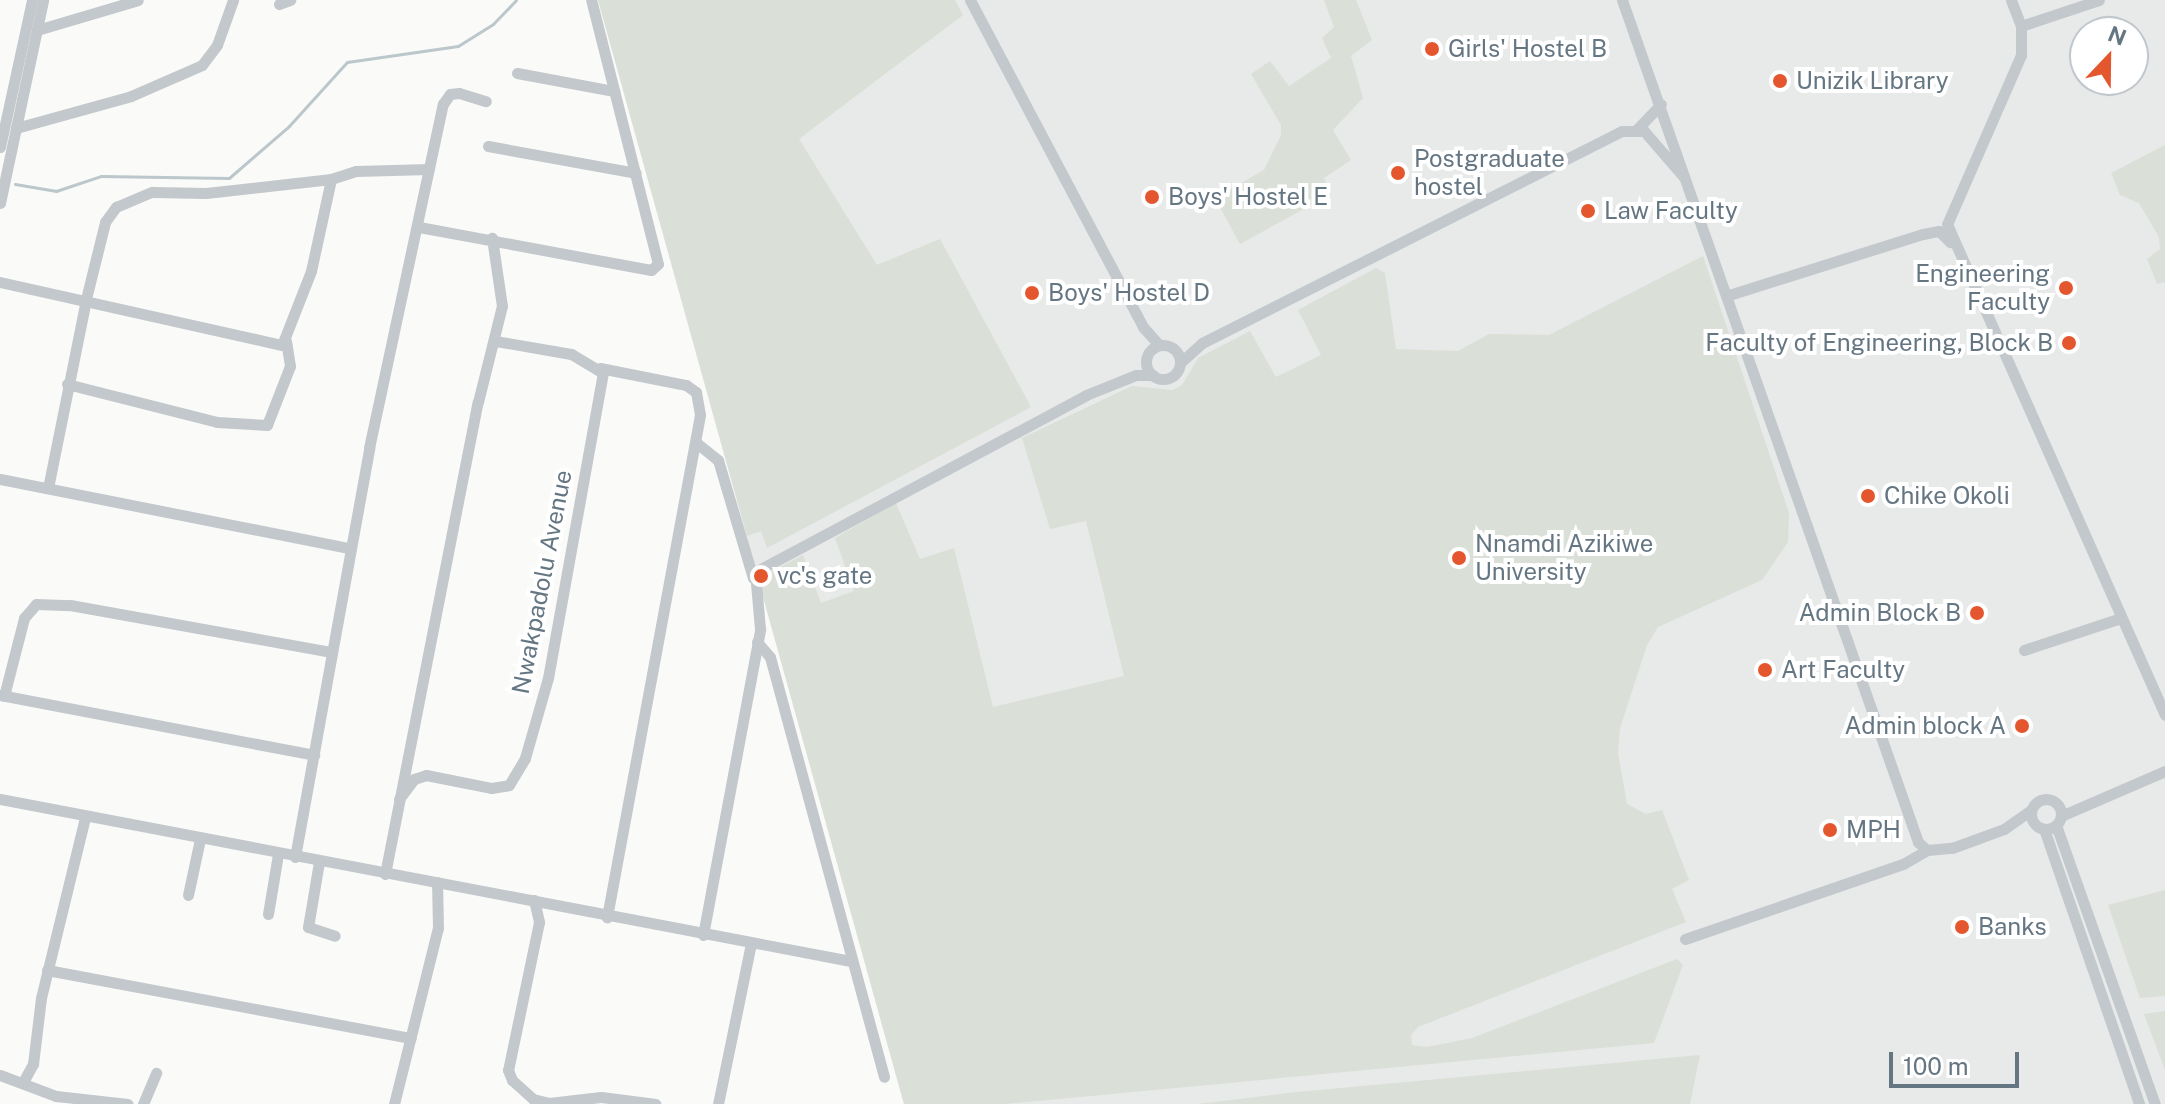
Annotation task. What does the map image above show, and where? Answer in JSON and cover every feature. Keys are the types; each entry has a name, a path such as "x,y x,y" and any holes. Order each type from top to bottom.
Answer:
{"street":[{"path":"0,203 6,128 32,0"},
{"path":"0,147 37,30 43,0"},
{"path":"37,30 138,0"},
{"path":"6,128 131,96 202,65 217,45 233,0"},
{"path":"419,227 492,238 651,270 659,257 591,0"},
{"path":"970,0 1143,327 1159,345 1174,348 1202,343"},
{"path":"1622,0 1729,295 1903,804 1918,842 1927,850"},
{"path":"1729,295 1943,228 2021,55 2021,26 2011,0"},
{"path":"2021,26 2099,0"},
{"path":"517,73 614,91"},
{"path":"295,857 350,548 446,98 459,93 486,101"},
{"path":"753,578 758,568 1086,395 1136,375 1167,379 1202,343 1622,131 1638,128 1661,104"},
{"path":"1638,128 1690,184"},
{"path":"488,146 636,173"},
{"path":"48,488 67,384 105,222 131,198 331,179 356,171 429,169"},
{"path":"67,384 217,422 267,425 290,366 286,341 311,271 331,179"},
{"path":"1943,228 2165,715"},
{"path":"385,874 478,402 496,341 502,306 492,238"},
{"path":"0,282 86,299 276,346 286,341"},
{"path":"1143,327 1147,358 1153,375"},
{"path":"496,341 571,354 600,368 686,385 696,392 698,444 607,917"},
{"path":"1136,375 1159,345"},
{"path":"1174,348 1181,362"},
{"name":"Nwakpadolu Avenue","path":"399,799 414,779 426,775 502,788 525,758 548,678 601,392 600,368"},
{"path":"698,444 718,460 760,612 703,935"},
{"path":"0,479 350,548"},
{"path":"314,755 2,695 24,618 36,604 70,605 332,652"},
{"path":"2024,650 2121,618"},
{"path":"757,642 770,657 884,1077"},
{"path":"1685,939 1903,864 1927,850 1952,848 2004,829 2050,824 2093,799 2165,771"},
{"path":"0,799 319,862 534,900 607,917 851,961"},
{"path":"2004,829 2039,801 2056,803 2093,799"},
{"path":"2056,803 2050,824 2139,1104"},
{"path":"2031,810 2050,824 2155,1104"},
{"path":"23,1082 33,1064 47,970 85,817"},
{"path":"188,895 200,839"},
{"path":"268,914 278,854"},
{"path":"319,862 308,927 335,936"},
{"path":"394,1104 438,928 437,882"},
{"path":"534,900 539,922 508,1070 512,1080 521,1092 549,1103 601,1097 656,1104"},
{"path":"718,1104 751,943"},
{"path":"47,970 411,1038"},
{"path":"143,1104 156,1073"},
{"path":"0,1075 56,1096 128,1104"}],"shaded area":[{"name":"Nnamdi Azikiwe University","path":"598,0 2165,0 2165,1104 904,1104"},
{"path":"598,0 955,0 963,15 799,139 877,265 940,239 1031,407 767,548 761,531 747,536"},
{"path":"1324,0 1356,0 1372,40 1351,56 1363,98 1333,130 1351,160 1324,178 1331,194 1240,244 1215,198 1264,170 1281,135 1281,125 1251,74 1270,61 1289,86 1331,58 1322,38 1334,27"},
{"path":"2165,145 2165,282 2157,284 2147,259 2160,249 2159,237 2139,203 2120,195 2111,173"},
{"path":"1703,256 1789,513 1788,542 1762,580 1658,627 1647,645 1620,728 1618,753 1627,804 1646,814 1662,810 1689,880 1672,889 1686,922 1418,1027 1411,1035 1412,1045 1427,1047 1472,1038 1677,959 1683,965 1654,1043 1005,1104 904,1104 758,579 803,555 821,603 854,591 835,538 896,503 920,559 954,548 993,707 1124,676 1086,521 1050,529 1022,438 1132,386 1172,390 1182,385 1198,358 1250,331 1276,377 1321,355 1298,310 1376,268 1385,273 1396,349 1458,351 1489,334 1549,335"},
{"path":"2165,890 2165,996 2140,998 2108,905"},
{"path":"2165,1011 2165,1070 2144,1014"},
{"path":"1700,1055 1690,1104 1198,1104 1297,1092"}],"waterway":[{"path":"15,184 56,191 101,176 229,178 289,126 347,62 458,46 493,24 516,0"}],"place":[{"name":"Girls' Hostel B","path":"1432,49"},
{"name":"Unizik Library","path":"1780,81"},
{"name":"Postgraduate hostel","path":"1398,173"},
{"name":"Boys' Hostel E","path":"1152,197"},
{"name":"Law Faculty","path":"1588,211"},
{"name":"Engineering Faculty","path":"2066,288"},
{"name":"Boys' Hostel D","path":"1032,293"},
{"name":"Faculty of Engineering, Block B","path":"2069,343"},
{"name":"Chike Okoli","path":"1868,496"},
{"name":"Nnamdi Azikiwe University","path":"1459,558"},
{"name":"vc's gate","path":"761,576"},
{"name":"Admin Block B","path":"1977,613"},
{"name":"Art Faculty","path":"1765,670"},
{"name":"Admin block A","path":"2022,726"},
{"name":"MPH","path":"1830,830"},
{"name":"Banks","path":"1962,927"}]}
